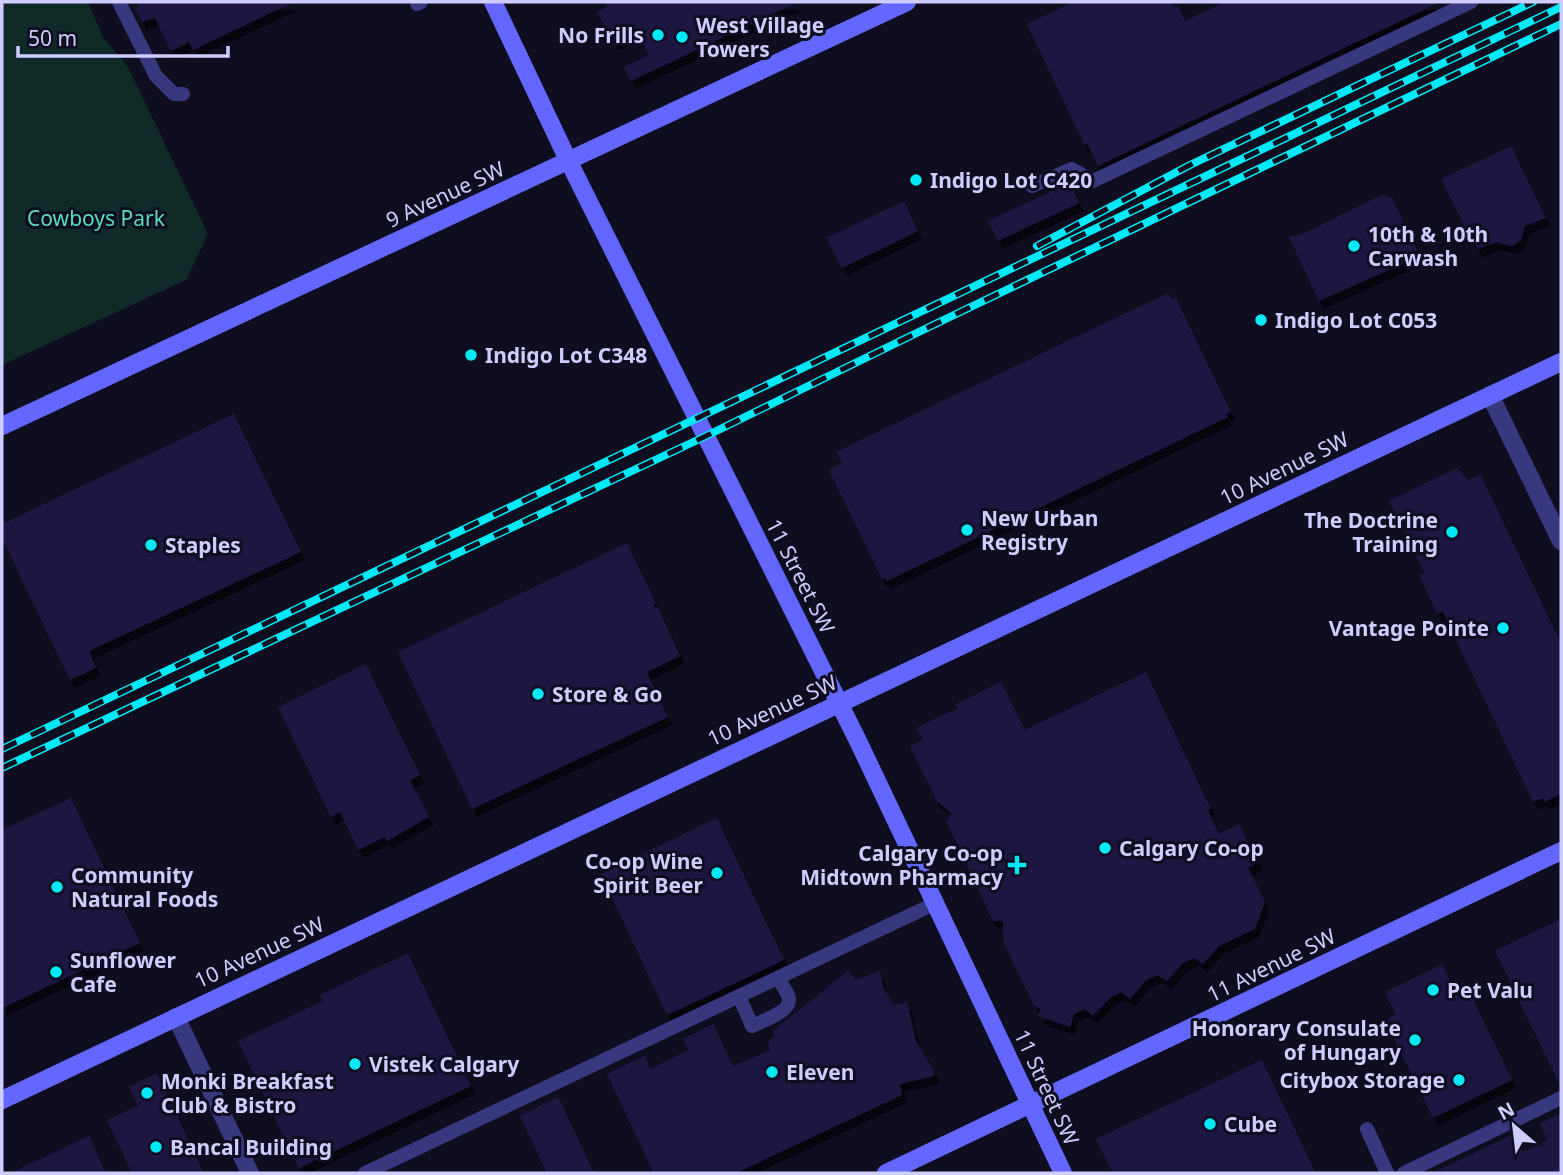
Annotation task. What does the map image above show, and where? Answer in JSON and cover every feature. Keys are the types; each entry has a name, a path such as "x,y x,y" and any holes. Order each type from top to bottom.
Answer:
{"street":[{"name":"11 Street SW","path":"493,2 569,162 936,903 1063,1173"},
{"name":"9 Avenue SW","path":"2,426 906,2"},
{"name":"10 Avenue SW","path":"2,1100 1561,362"},
{"path":"1490,396 1561,541"},
{"name":"11 Avenue SW","path":"886,1173 1561,851"},
{"path":"176,1017 250,1173"}],"lane":[{"path":"118,2 156,76 174,94 183,94"},
{"path":"1032,187 1072,169 1093,181 1471,2"},
{"path":"365,1173 936,903"},
{"path":"739,996 752,1026 777,1014 788,1004 789,999 778,978"},
{"path":"1404,1173 1561,1098"},
{"path":"1367,1129 1387,1173"}],"green space":[{"name":"Cowboys Park","path":"2,2 88,2 103,37 128,67 208,234 186,280 2,365"}],"building":[{"path":"137,2 294,2 193,50 189,42 171,51 155,18 142,22 135,8 139,6"},
{"name":"West Village Towers","path":"604,2 798,2 631,81 624,67 649,55 637,31 613,43 597,12 607,7"},
{"path":"1074,2 1171,2 1174,8 1178,6 1185,21 1225,2 1440,2 1098,166 1087,143 1084,144 1027,24"},
{"path":"1511,146 1546,218 1525,226 1521,240 1516,244 1510,246 1497,242 1478,249 1441,179"},
{"path":"1070,183 1079,203 998,241 988,221"},
{"name":"10th & 10th Carwash","path":"1382,195 1392,198 1420,256 1319,301 1289,237 1302,234"},
{"path":"904,201 918,231 842,268 827,238"},
{"path":"1168,293 1172,300 1176,298 1231,412 1226,414 1228,417 887,581 885,577 882,579 829,470 842,463 836,452"},
{"name":"Staples","path":"234,414 301,552 89,651 96,668 70,680 2,538 2,524"},
{"name":"Vantage Pointe","path":"1457,468 1468,480 1481,475 1561,643 1561,794 1544,802 1543,798 1533,802 1443,612 1437,614 1419,575 1425,573 1389,501"},
{"name":"Store & Go","path":"627,543 656,603 655,608 658,607 680,656 647,672 668,717 472,809 398,652"},
{"path":"366,664 420,775 410,780 429,817 387,841 385,837 358,850 340,812 331,817 278,707"},
{"name":"Calgary Co-op","path":"1146,672 1211,809 1208,810 1219,834 1239,824 1258,862 1248,868 1265,902 1255,929 1219,946 1203,964 1195,958 1183,963 1167,981 1158,975 1146,980 1130,999 1121,992 1110,998 1093,1016 1085,1009 1074,1014 1070,1027 1038,1016 1041,1009 1034,1006 1003,941 1003,921 993,921 946,821 952,814 936,800 910,746 923,740 916,728 958,708 956,704 1001,682 1025,730"},
{"name":"Community Natural Foods","path":"71,798 140,943 2,1008 2,830"},
{"path":"717,818 784,960 667,1015 601,874"},
{"path":"1561,919 1561,1082 1559,1083 1495,951"},
{"name":"Vistek Calgary","path":"408,953 471,1086 299,1168 238,1041 323,1001 320,995"},
{"path":"1442,964 1453,987 1465,982 1512,1080 1433,1118 1385,1020 1396,1015 1385,992"},
{"name":"Eleven","path":"848,971 856,980 880,971 883,987 894,1005 907,1002 916,1041 934,1071 934,1076 900,1084 902,1095 736,1173 654,1173 607,1074 645,1056 651,1069 689,1050 683,1039 713,1024 733,1066 771,1050 767,1042 775,1036 773,1031"},
{"name":"Cube","path":"1262,1060 1316,1173 1113,1173 1096,1139"},
{"name":"Bancal Building","path":"157,1073 204,1173 132,1173 107,1120 138,1106 129,1087"},
{"path":"558,1097 594,1173 547,1173 520,1116"},
{"path":"1561,1113 1561,1173 1432,1173 1512,1135 1523,1152 1548,1140 1540,1124"},
{"path":"89,1136 106,1173 11,1173"}],"railway":[{"path":"1037,246 1190,165 1533,2"},
{"path":"2,749 1561,7"},
{"path":"2,768 706,436 1561,24"}],"place":[{"name":"No Frills","path":"658,35"},
{"name":"West Village Towers","path":"682,37"},
{"name":"Indigo Lot C420","path":"916,180"},
{"name":"10th & 10th Carwash","path":"1354,246"},
{"name":"Indigo Lot C053","path":"1261,320"},
{"name":"Indigo Lot C348","path":"471,355"},
{"name":"New Urban Registry","path":"967,530"},
{"name":"The Doctrine Training","path":"1452,532"},
{"name":"Staples","path":"151,545"},
{"name":"Vantage Pointe","path":"1503,628"},
{"name":"Store & Go","path":"538,694"},
{"name":"Calgary Co-op","path":"1105,848"},
{"name":"Calgary Co-op Midtown Pharmacy","path":"1017,865"},
{"name":"Co-op Wine Spirit Beer","path":"717,873"},
{"name":"Community Natural Foods","path":"57,887"},
{"name":"Sunflower Cafe","path":"56,972"},
{"name":"Pet Valu","path":"1433,990"},
{"name":"Honorary Consulate of Hungary","path":"1415,1040"},
{"name":"Vistek Calgary","path":"355,1064"},
{"name":"Eleven","path":"772,1072"},
{"name":"Citybox Storage","path":"1459,1080"},
{"name":"Monki Breakfast Club & Bistro","path":"147,1093"},
{"name":"Cube","path":"1210,1124"},
{"name":"Bancal Building","path":"156,1147"}]}
